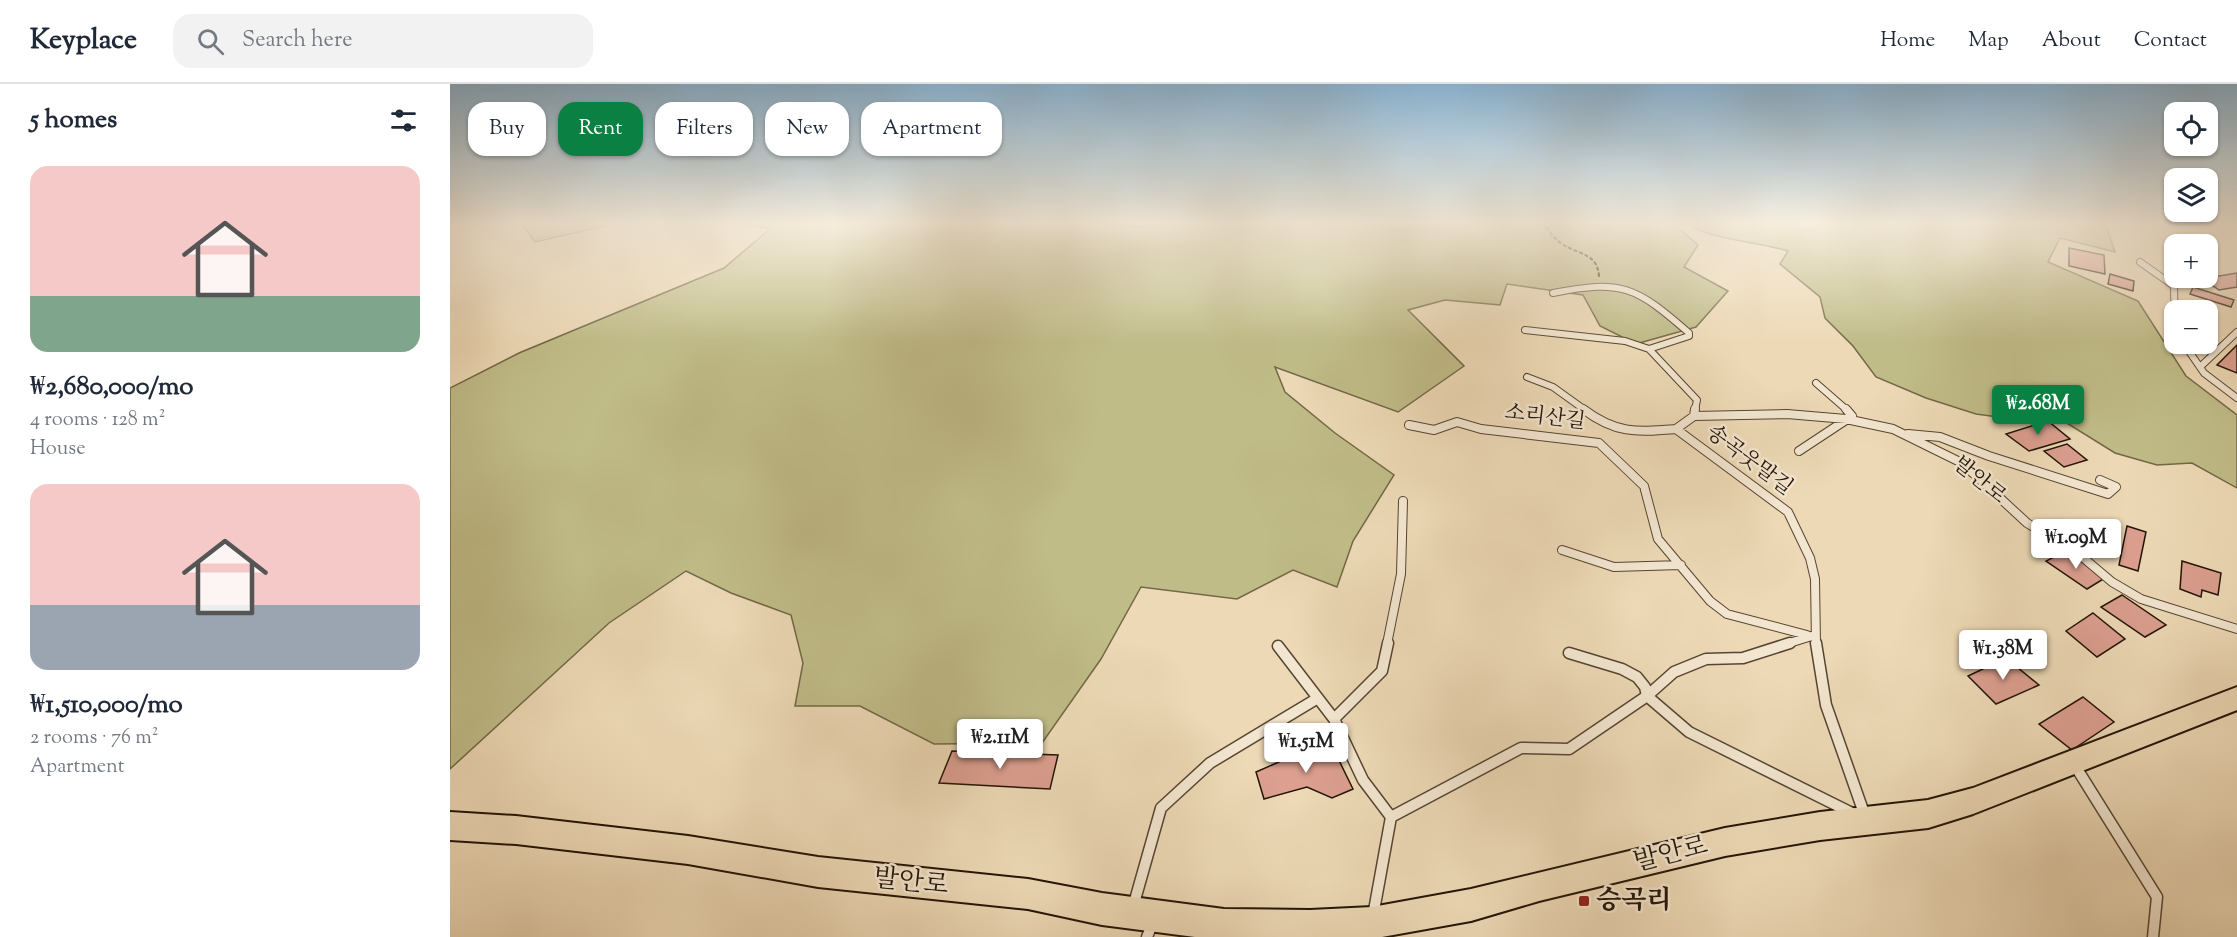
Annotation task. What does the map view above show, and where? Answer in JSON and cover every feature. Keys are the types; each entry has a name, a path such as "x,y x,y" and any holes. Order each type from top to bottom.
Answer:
{"main road":[{"name":"발안로","path":"450,826 516,830 688,850 818,872 1028,894 1144,922 1351,928 1471,905 1539,886 1725,842 1867,820 1928,814 1973,801 2073,763 2137,735 2237,698"}],"lane":[{"path":"2141,263 2174,286 2174,300"},
{"path":"1525,330 1625,341 1649,349 1689,336 1689,333 1644,298 1622,288 1604,285 1553,293"},
{"path":"2200,367 2237,332"},
{"name":"송곡웃말길","path":"1649,349 1696,400 1694,416 1676,429 1788,512 1810,558 1815,579 1815,635 1826,705 1848,774 1867,820"},
{"path":"2191,354 2200,367 2237,398"},
{"path":"1527,377 1546,381 1613,428 1631,432 1676,429"},
{"path":"1816,382 1839,401 1852,416 1846,419"},
{"name":"발안로","path":"1694,416 1787,414 1846,419 1900,433 1962,462 2027,523 2080,555 2112,582 2141,599 2237,629"},
{"name":"송곡웃말길","path":"1799,451 1846,419"},
{"name":"소리산길","path":"1409,425 1434,430 1457,422 1481,429 1599,443 1644,486 1658,539 1710,602 1727,614 1804,636 1815,635"},
{"path":"1900,433 1941,437 1989,456 2108,494 2116,487 2100,480"},
{"path":"1334,719 1382,671 1401,574 1403,501"},
{"path":"1562,550 1589,561 1614,567 1681,565"},
{"path":"1351,928 1391,817 1521,748 1569,749 1647,696 1674,672 1706,659 1743,658 1815,635"},
{"path":"1278,646 1334,719 1363,780 1391,817"},
{"path":"1569,653 1622,669 1637,677 1645,687 1647,696 1689,732 1867,820"},
{"path":"1144,922 1161,808 1182,786 1210,764 1318,698"},
{"path":"2073,763 2157,897 2153,937"}],"path":[{"path":"1597,263 1598,280 1604,285"}],"shaded area":[{"path":"730,263 1687,263 1684,267 1728,291 1696,327 1636,344 1600,326 1583,295 1507,284 1500,305 1445,300 1408,310 1464,366 1398,412 1275,367 1285,392 1335,433 1394,475 1353,541 1337,587 1293,570 1237,599 1141,587 1101,659 1042,743 934,744 860,706 795,706 803,663 791,615 731,593 686,571 609,623 450,769 450,388 519,353 724,268"},
{"path":"1781,263 2050,263 2138,301 2164,342 2164,354 2172,354 2186,376 2237,415 2237,488 2192,463 2157,465 2115,453 2054,415 2020,420 1976,414 1926,398 1876,377 1853,346 1825,318 1820,297"}],"building":[{"path":"2069,263 2104,263 2105,274 2069,266"},
{"path":"2237,273 2237,287 2219,290 2216,288 2218,288 2218,276"},
{"path":"2110,274 2134,281 2133,291 2108,284"},
{"path":"2193,288 2196,288 2234,300 2231,307 2218,303 2218,300 2209,300 2190,294"},
{"path":"2237,345 2237,373 2217,365"},
{"path":"2048,421 2070,439 2029,451 2006,434"},
{"path":"2067,444 2087,460 2064,467 2044,451"},
{"path":"2127,526 2146,532 2138,571 2119,565"},
{"path":"2066,551 2105,578 2087,589 2046,561"},
{"path":"2182,561 2221,573 2218,595 2202,590 2201,597 2180,589"},
{"path":"2122,595 2166,625 2145,637 2101,607"},
{"path":"2093,613 2125,639 2097,657 2066,631"},
{"path":"2006,658 2039,685 1996,704 1968,676"},
{"path":"2083,697 2114,722 2072,750 2039,724"},
{"path":"1329,740 1353,789 1332,798 1307,787 1264,799 1256,772"},
{"path":"952,751 1058,755 1050,789 939,783"}],"place":[{"name":"승곡리","path":"1584,901"}]}
